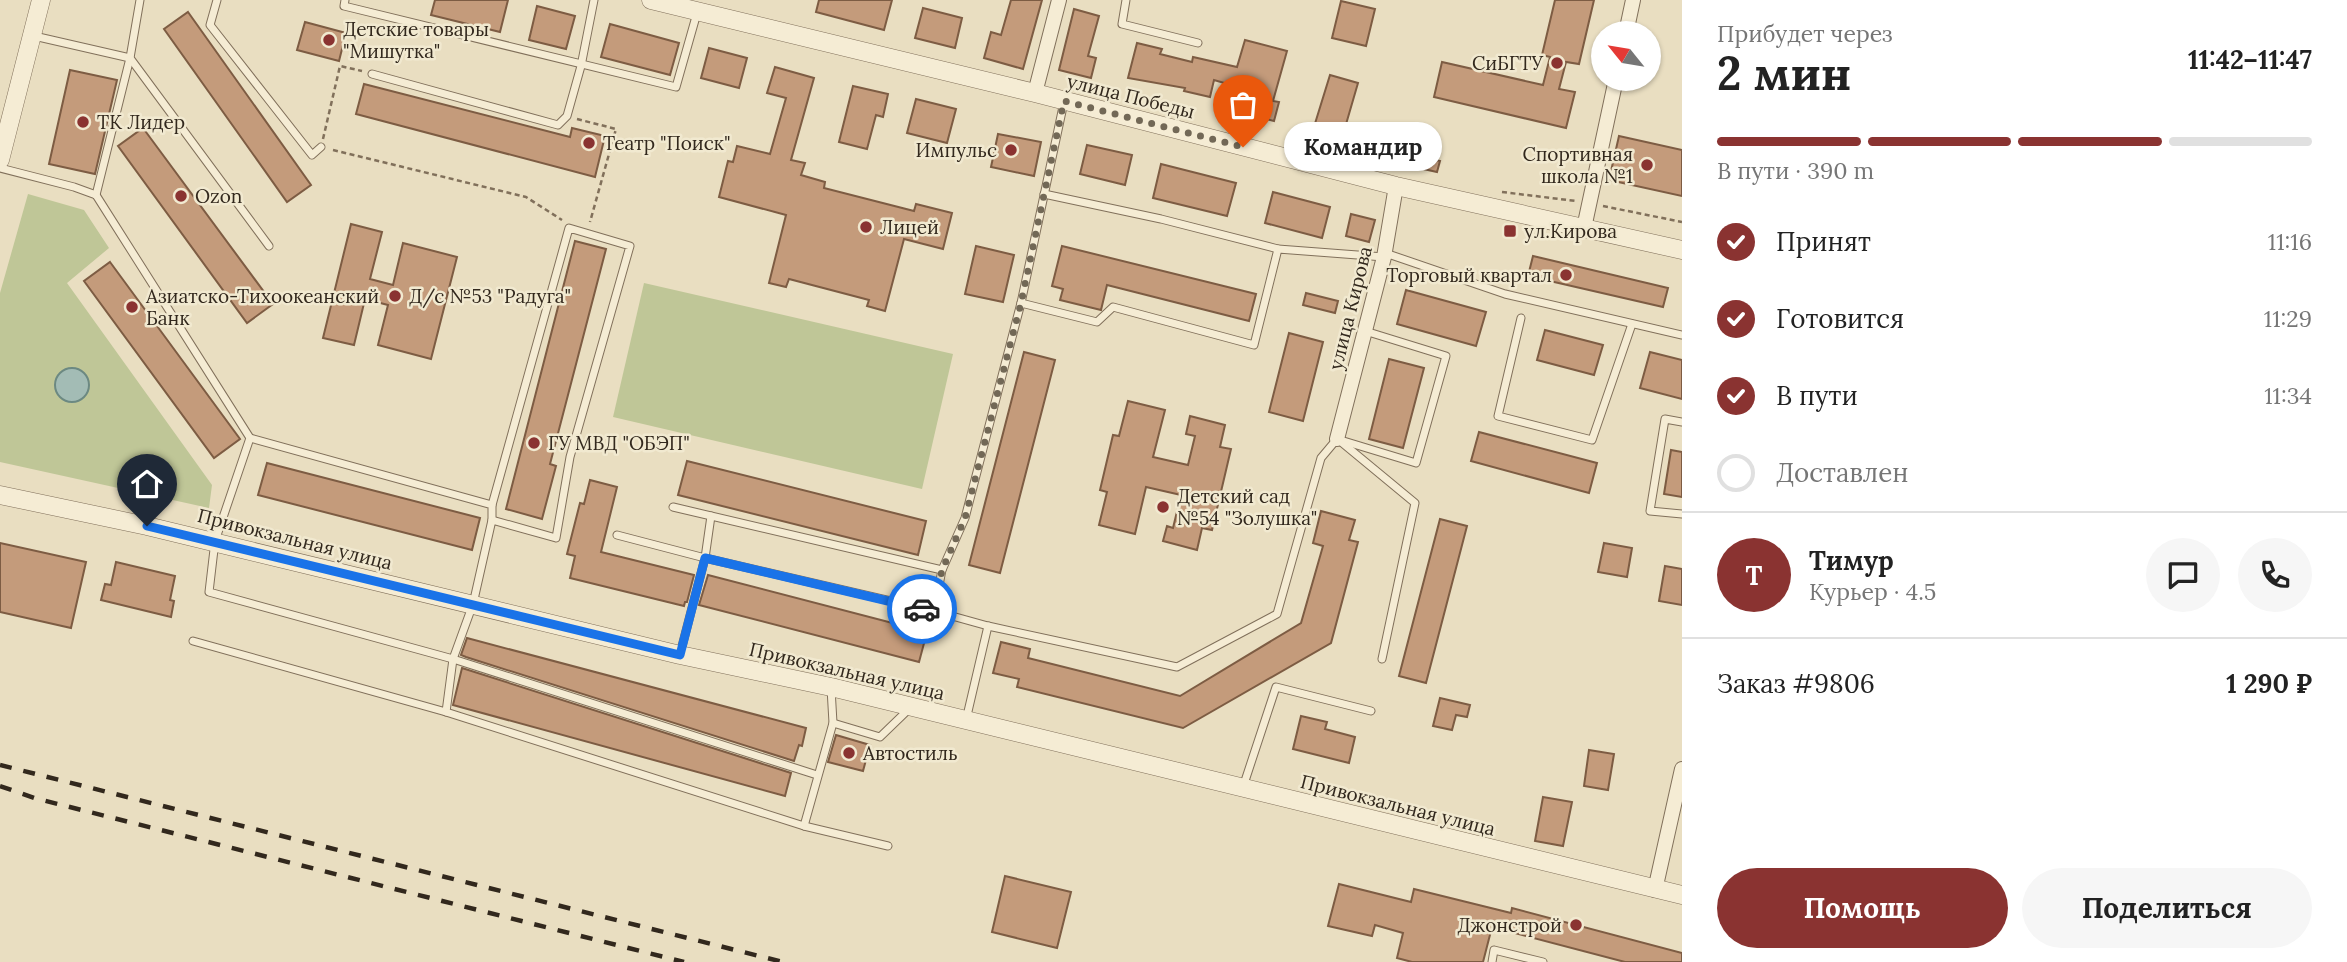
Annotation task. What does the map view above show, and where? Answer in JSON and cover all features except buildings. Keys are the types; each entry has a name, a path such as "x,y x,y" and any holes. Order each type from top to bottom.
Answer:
{"street":[{"path":"0,160 5,122 33,36 41,0"},
{"name":"улица Победы","path":"651,0 1035,93 1396,186 1682,250"},
{"path":"1035,93 1059,0"},
{"path":"1629,21 1633,0"},
{"path":"1584,228 1613,91"},
{"name":"улица Кирова","path":"1336,439 1384,257 1396,186"},
{"name":"Привокзальная улица","path":"0,495 215,541 680,655 831,687 1682,895"},
{"path":"1655,890 1682,769"}],"lane":[{"path":"96,195 130,58 140,0"},
{"path":"217,0 210,26 312,155 321,147"},
{"path":"345,0 344,6 581,66 676,87 698,12"},
{"path":"372,74 558,125 567,116 581,66 594,0"},
{"path":"1126,0 1122,24 1198,43"},
{"path":"33,36 130,58 269,246"},
{"path":"934,611 942,570 965,518 1021,303 1064,101"},
{"path":"0,168 96,195 250,438 492,505"},
{"path":"1044,194 1161,219 1278,249 1384,257 1391,255 1505,294 1682,335"},
{"path":"446,712 453,659 473,604 492,520 492,505 569,228 630,246 570,457 556,538 492,520"},
{"path":"1021,303 1097,322 1113,307 1254,345 1278,249"},
{"path":"1521,318 1498,416 1592,440 1632,324"},
{"path":"1336,439 1416,463 1446,356 1364,331"},
{"path":"1682,422 1665,419 1650,511 1682,514"},
{"path":"250,438 215,541 209,592 453,659 817,775"},
{"path":"617,535 988,626 1177,667 1277,614 1321,458 1336,439"},
{"path":"1336,439 1415,503 1382,659"},
{"path":"673,507 942,570"},
{"path":"680,655 705,558 711,516"},
{"path":"965,721 988,626"},
{"path":"192,641 446,712 804,826 888,846"},
{"path":"804,826 833,723 831,687"},
{"path":"1243,788 1276,687 1371,711"},
{"path":"833,723 880,737 911,707"},
{"path":"1492,962 1494,950 1543,962"}],"path":[{"path":"372,74 340,66 321,147 526,197 560,218 569,228"},
{"path":"567,116 616,129 587,233"}],"green space":[{"path":"28,194 84,210 109,248 67,283 212,485 209,508 0,462 0,293"},
{"path":"644,283 953,354 922,489 613,417"}],"water":[{"path":"72,368 84,373 89,385 84,397 72,402 60,397 55,385 60,373"}],"railway":[{"path":"0,765 783,962"},
{"path":"0,786 34,798 684,962"}],"way so far":[{"path":"922,609 934,611 942,570 965,518 1021,303 1064,101 1243,147"}],"place":[{"name":"Детские товары \"Мишутка\"","path":"329,40"},
{"name":"СиБГТУ","path":"1557,63"},
{"name":"ТК Лидер","path":"83,122"},
{"name":"Театр \"Поиск\"","path":"589,143"},
{"name":"Командир","path":"1243,147"},
{"name":"Импульс","path":"1011,150"},
{"name":"Спортивная школа №1","path":"1647,165"},
{"name":"Ozon","path":"181,196"},
{"name":"Лицей","path":"866,227"},
{"name":"ул.Кирова","path":"1510,231"},
{"name":"Торговый квартал","path":"1566,275"},
{"name":"Д/с №53 \"Радуга\"","path":"395,296"},
{"name":"Азиатско-Тихоокеанский Банк","path":"132,307"},
{"name":"ГУ МВД \"ОБЭП\"","path":"534,443"},
{"name":"Детский сад №54 \"Золушка\"","path":"1163,507"},
{"name":"Автостиль","path":"849,753"},
{"name":"Джонстрой","path":"1576,925"}],"route":[{"path":"147,526 680,655 705,558 922,609"}]}
